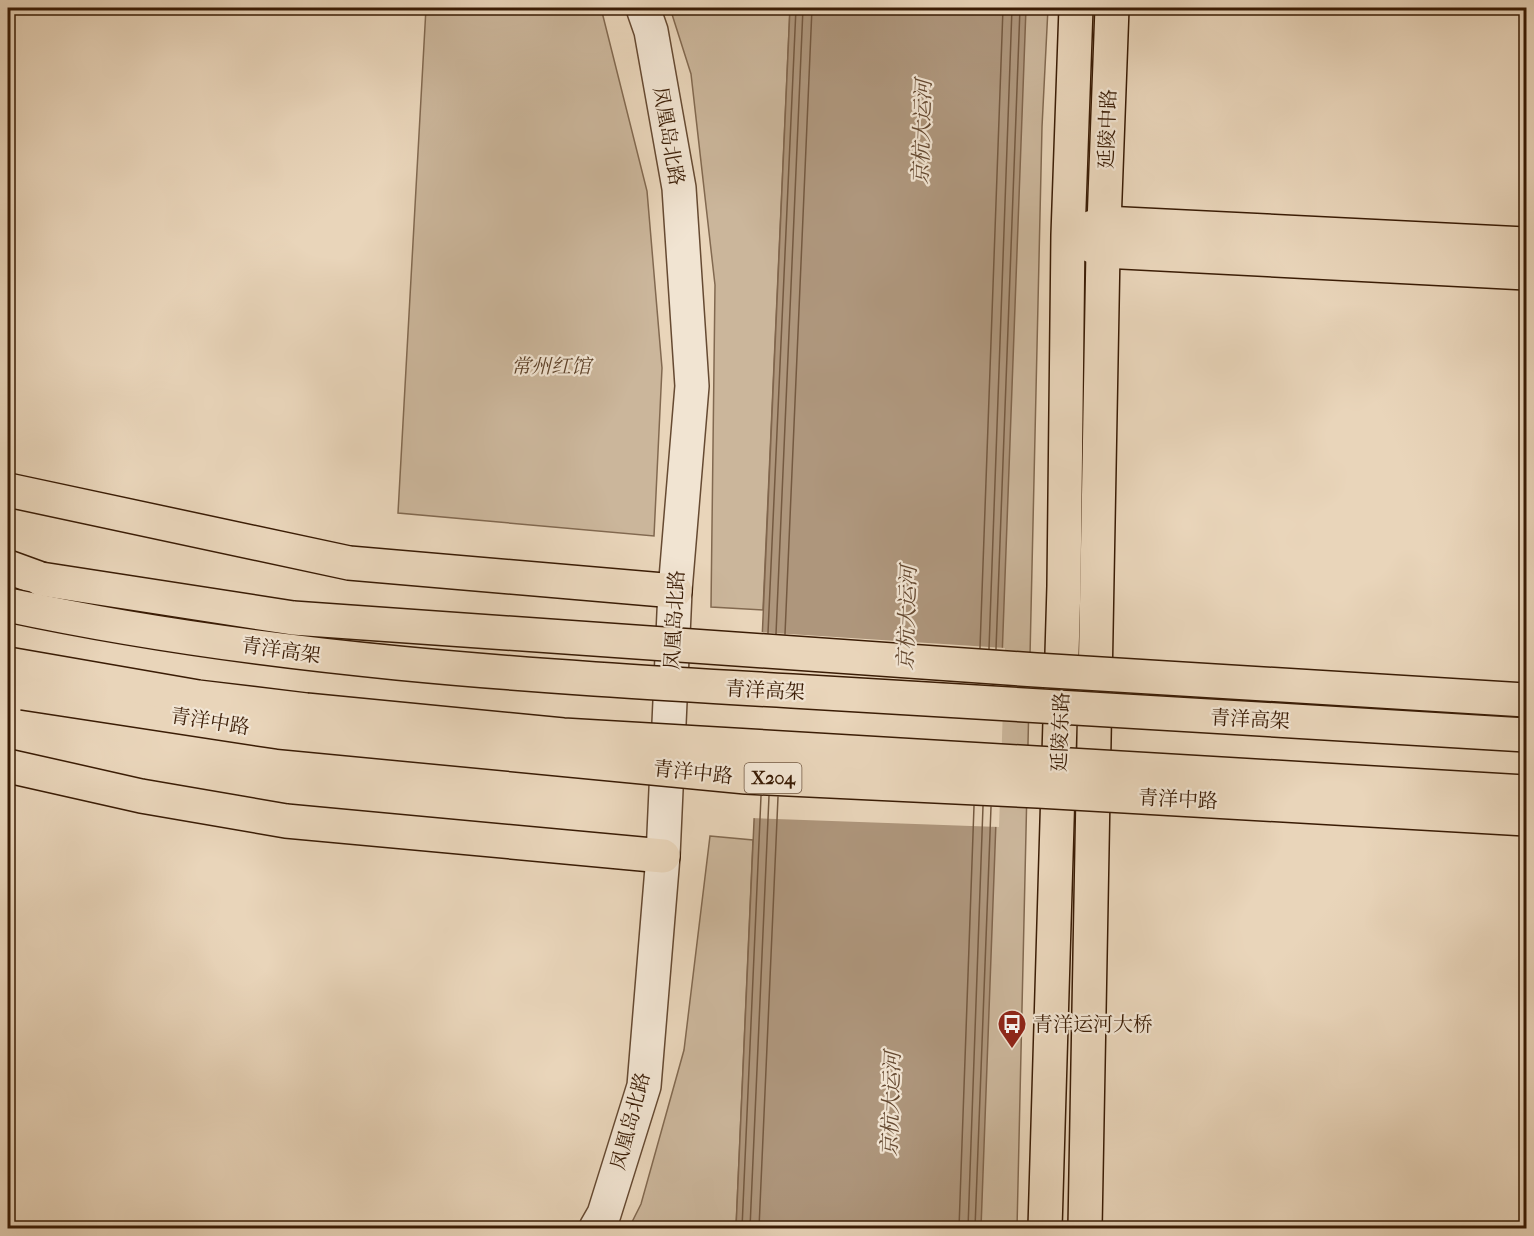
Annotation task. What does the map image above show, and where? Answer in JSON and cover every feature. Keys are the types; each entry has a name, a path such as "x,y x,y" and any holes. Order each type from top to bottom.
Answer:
{"main road":[{"name":"延陵中路","path":"1068,235 1076,8"},
{"name":"延陵中路","path":"1104,237 1112,8"},
{"path":"1068,235 1527,273"},
{"name":"延陵东路","path":"1045,1228 1064,586 1068,235"},
{"path":"1104,237 1527,244"},
{"name":"延陵东路","path":"1085,1228 1104,237"},
{"path":"8,490 349,563 675,591"},
{"path":"8,567 41,579"},
{"path":"8,574 293,618 1024,669 1527,700"},
{"name":"青洋高架","path":"8,605 72,618 315,655 560,678 1527,735"},
{"path":"8,664 198,697 563,735 1527,792"},
{"name":"青洋中路","path":"13,692 279,732 746,777 1038,790 1527,819"},
{"path":"8,766 141,796 286,821 663,856"}],"street":[{"name":"凤凰岛北路","path":"596,1228 604,1214 644,1086 663,856 675,591 692,386 678,188 651,31 643,8"}],"green space":[{"name":"常州红馆","path":"426,8 601,8 647,191 662,368 654,536 398,513"},
{"path":"670,8 790,8 763,610 711,607 715,285 691,74"},
{"path":"1000,8 1048,8 1042,127 1017,1228 961,1228"},
{"path":"710,836 753,840 736,1228 629,1228 641,1204 684,1050"}],"water":[{"name":"京杭大运河","path":"790,8 1026,8 981,1228 736,1228"}],"pier":[{"path":"759,632 1005,648 999,827 751,818"}],"place":[{"name":"青洋运河大桥","path":"1012,1050"}]}
